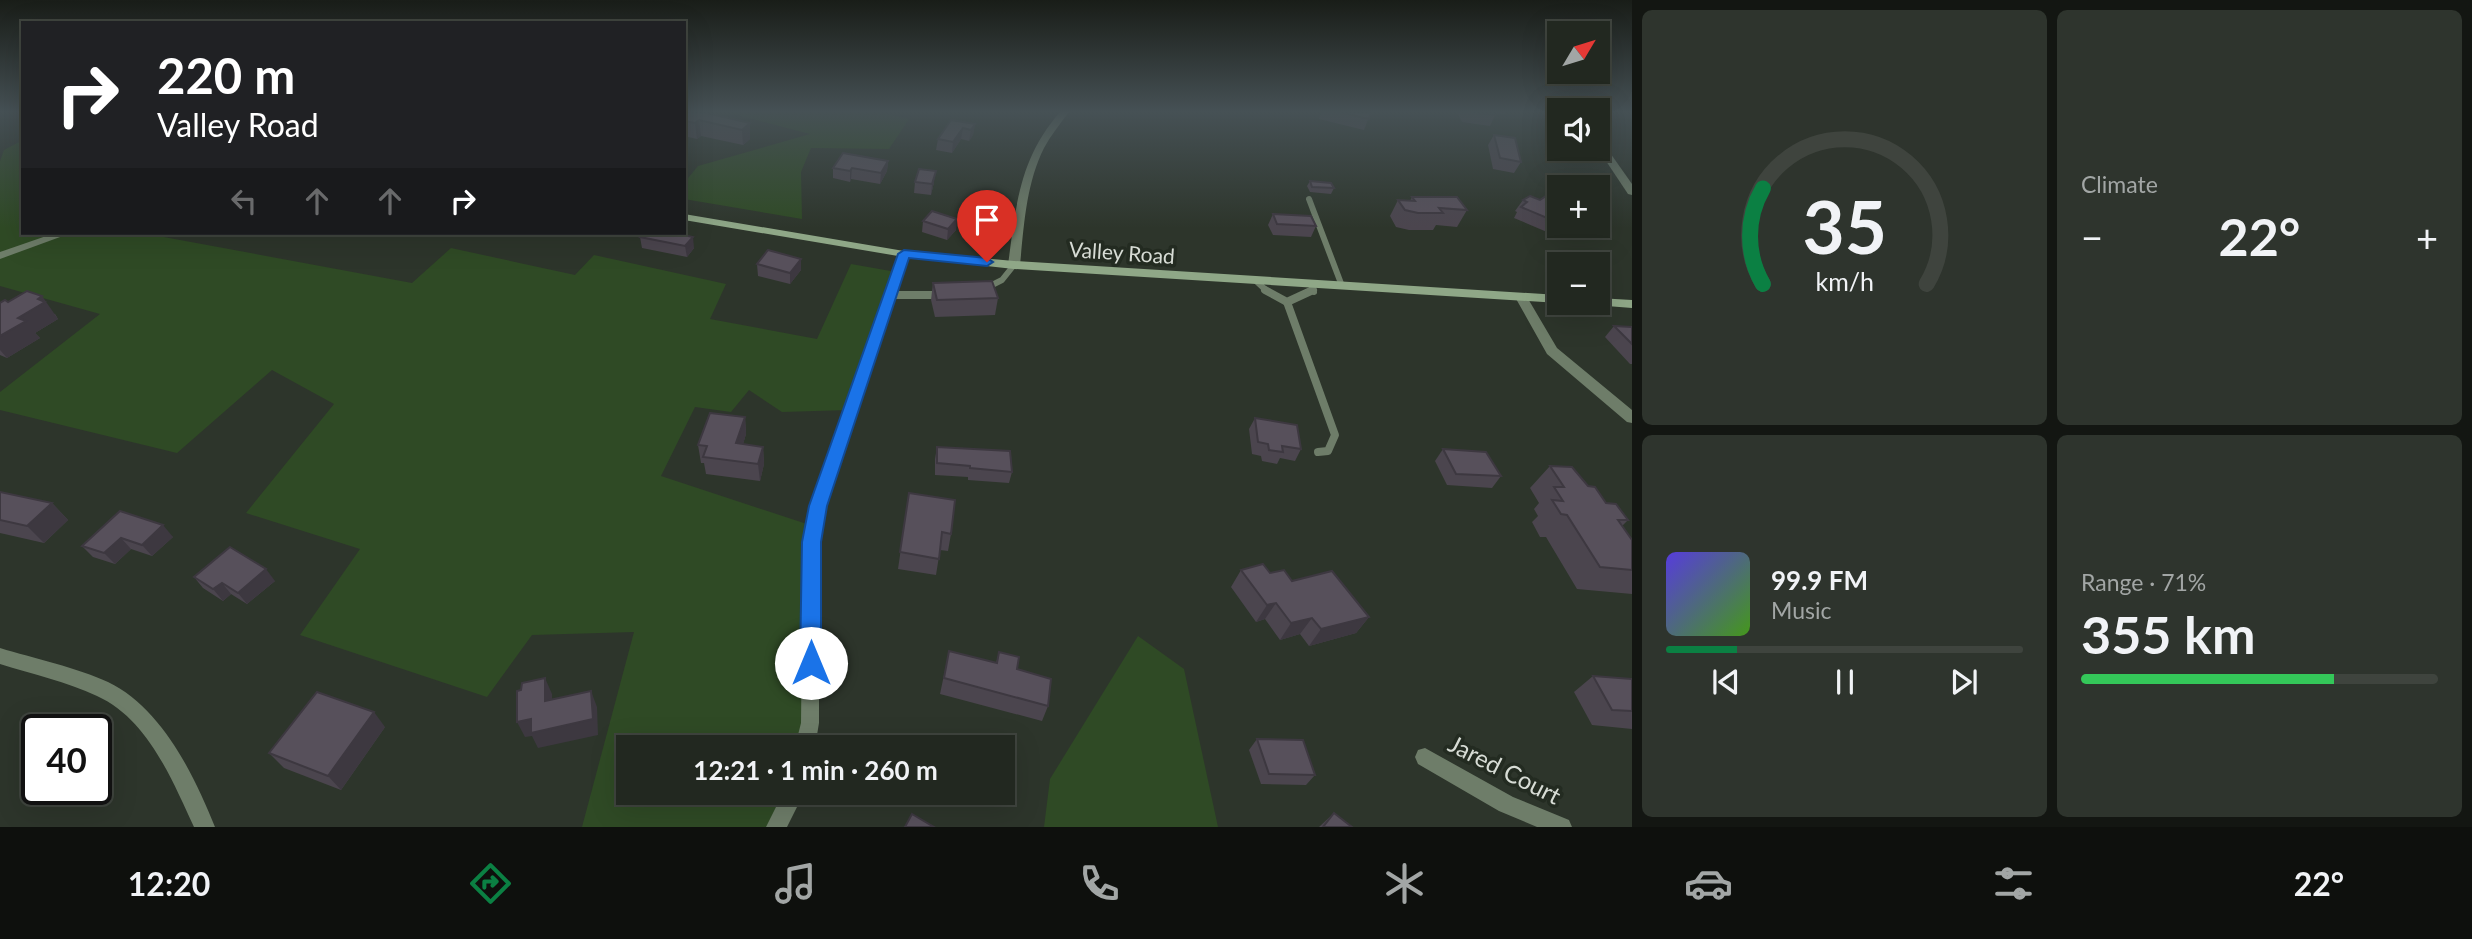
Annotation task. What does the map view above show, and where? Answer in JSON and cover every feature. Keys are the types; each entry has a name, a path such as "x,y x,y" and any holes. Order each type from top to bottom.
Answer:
{"main road":[{"name":"Valley Road","path":"686,217 904,254 1014,265 1547,298"},
{"path":"1610,303 1632,304"}],"street":[{"path":"1014,265 1026,176 1038,151"},
{"path":"1610,160 1632,192"},
{"path":"0,256 59,235"},
{"path":"808,735 810,723 811,542 818,506 904,254"},
{"path":"1521,297 1552,351 1632,418"},
{"path":"0,656 103,689 118,697 150,726 173,762 205,827"},
{"name":"Jared Court","path":"1425,757 1506,804 1562,827"},
{"path":"776,827 788,805"}],"lane":[{"path":"1309,199 1342,286"},
{"path":"978,290 1002,280 1014,265"},
{"path":"1255,280 1262,289 1287,302 1335,435 1328,451 1318,452"},
{"path":"1287,302 1314,292 1311,284"},
{"path":"889,295 955,294"}],"green space":[{"path":"4,151 21,151 21,235 153,235 412,283 451,248 575,275 594,255 726,284 710,319 817,339 851,264 902,273 849,410 782,412 749,390 731,412 695,407 661,476 816,527 801,735 616,735 616,805 788,805 772,827 582,827 634,632 532,635 487,697 300,635 360,549 246,513 334,404 272,370 177,453 0,410 0,392 100,314 0,286 0,161"},
{"path":"752,151 810,151 801,172 802,219 686,199 686,181 698,166"},
{"path":"1138,636 1184,669 1218,827 1044,827 1050,779"}],"building":[{"path":"1498,151 1518,151 1521,162 1500,158"},
{"path":"843,153 888,161 881,173 833,168"},
{"path":"919,169 936,171 932,184 915,182"},
{"path":"1310,181 1331,183 1334,188 1312,187"},
{"path":"1530,196 1540,200 1547,196 1547,218 1521,207 1527,202 1523,200"},
{"path":"1412,197 1457,197 1467,210 1439,208 1443,213 1418,213 1405,210 1398,200 1415,201"},
{"path":"932,211 957,219 948,229 923,221"},
{"path":"1273,214 1311,216 1316,226 1277,224"},
{"path":"684,235 693,237 685,246 640,237"},
{"path":"768,250 801,259 790,273 757,264"},
{"path":"992,281 998,298 937,300 933,283"},
{"path":"27,291 42,296 38,299 45,302 18,318 26,321 0,336 0,303 5,300 8,302"},
{"path":"1614,326 1632,327 1632,344"},
{"path":"710,413 745,417 736,443 763,447 758,464 703,457 707,446 698,445"},
{"path":"1255,418 1297,425 1301,449 1282,446 1283,452 1269,450 1268,444 1258,442"},
{"path":"937,447 1010,451 1012,472 937,463"},
{"path":"1443,449 1486,452 1501,476 1456,474"},
{"path":"1550,466 1572,467 1588,486 1595,487 1606,503 1616,504 1628,520 1618,520 1632,540 1632,570 1600,567 1567,515 1561,514 1552,500 1563,501 1554,487 1564,487"},
{"path":"0,492 52,503 27,526 0,520"},
{"path":"909,493 955,500 951,534 942,532 939,559 900,552"},
{"path":"120,511 163,525 142,545 121,538 104,553 82,546"},
{"path":"230,547 266,569 238,593 222,583 213,589 194,577"},
{"path":"1263,564 1270,573 1284,570 1292,581 1332,571 1369,617 1321,629 1312,618 1291,623 1276,603 1267,605 1241,570"},
{"path":"949,651 997,663 999,652 1019,657 1017,669 1051,679 1048,706 944,678"},
{"path":"1593,676 1632,679 1632,711 1612,710"},
{"path":"545,678 545,701 591,691 593,719 531,733 531,719 517,722 517,691 521,690 522,683"},
{"path":"317,692 374,712 328,776 269,753"},
{"path":"1257,739 1303,740 1315,775 1269,774"},
{"path":"1334,813 1352,827 1323,827"},
{"path":"912,814 934,827 905,827"}],"route":[{"path":"811,663 811,542 818,506 904,254 987,262"}]}
